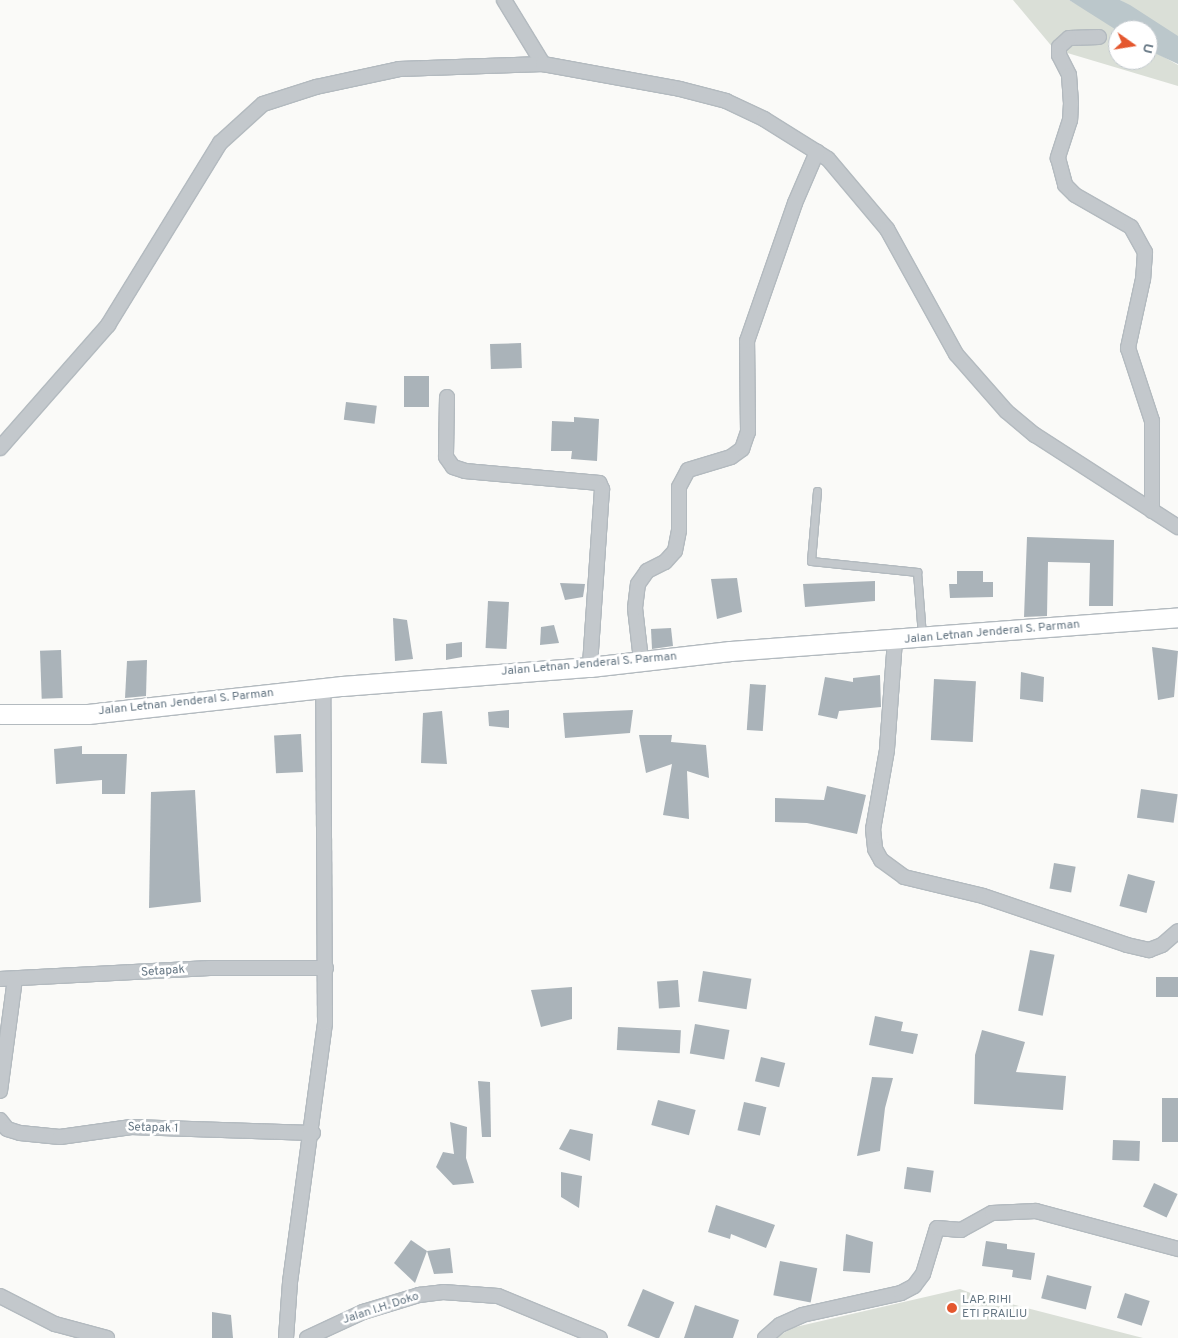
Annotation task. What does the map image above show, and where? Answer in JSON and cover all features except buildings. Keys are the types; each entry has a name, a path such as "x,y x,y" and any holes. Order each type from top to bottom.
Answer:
{"street":[{"path":"504,0 543,64"},
{"path":"1099,38 1069,38 1059,47 1059,55 1069,75 1071,103 1070,120 1058,158 1065,185 1075,195 1131,227 1145,252 1143,279 1128,348 1152,421 1152,511"},
{"path":"0,448 108,325 220,143 240,121 263,104 316,87 399,68 543,64 680,89 726,101 764,119 817,152 848,181 887,229 956,354 1006,412 1035,435 1178,527"},
{"path":"642,660 635,608 638,584 647,571 665,562 675,551 679,530 679,487 688,470 731,457 742,449 748,432 747,341 795,203 817,152"},
{"path":"446,397 446,457 453,467 465,471 599,483 602,489 590,667"},
{"name":"Jalan Letnan Jenderal S. Parman","path":"0,714 88,714 323,688 590,667 642,660 1178,617"},
{"path":"895,640 887,750 874,829 875,848 881,860 904,877 984,896 1127,945 1149,950 1162,945 1178,931"},
{"path":"286,1338 290,1282 313,1133 325,1023 323,688"},
{"name":"Setapak","path":"0,979 210,968 326,968"},
{"path":"0,1091 15,979"},
{"name":"Setapak 1","path":"0,1120 7,1129 20,1133 60,1137 131,1127 313,1133"},
{"path":"765,1338 780,1325 802,1315 901,1293 914,1286 923,1274 937,1228 961,1230 992,1213 1036,1211 1178,1249"},
{"name":"Jalan I.H. Doko","path":"307,1338 363,1312 419,1295 443,1292 498,1296 600,1338"},
{"path":"0,1296 55,1324 107,1338"}],"lane":[{"path":"817,491 811,561 917,572 922,639"}],"shaded area":[{"path":"1013,0 1069,0 1108,24 1108,65 1054,49"},
{"path":"1069,0 1120,0 1153,20 1108,20 1108,25"},
{"path":"1120,0 1178,0 1178,37 1158,24 1158,20 1151,20"},
{"path":"1158,23 1178,36 1178,64 1158,55"},
{"path":"1158,54 1178,65 1178,86 1124,70 1158,70"},
{"name":"LAP. RIHI ETI PRAILIU","path":"960,1289 976,1295 1143,1338 777,1338 791,1328"}],"place":[{"name":"LAP. RIHI ETI PRAILIU","path":"952,1308"}]}
